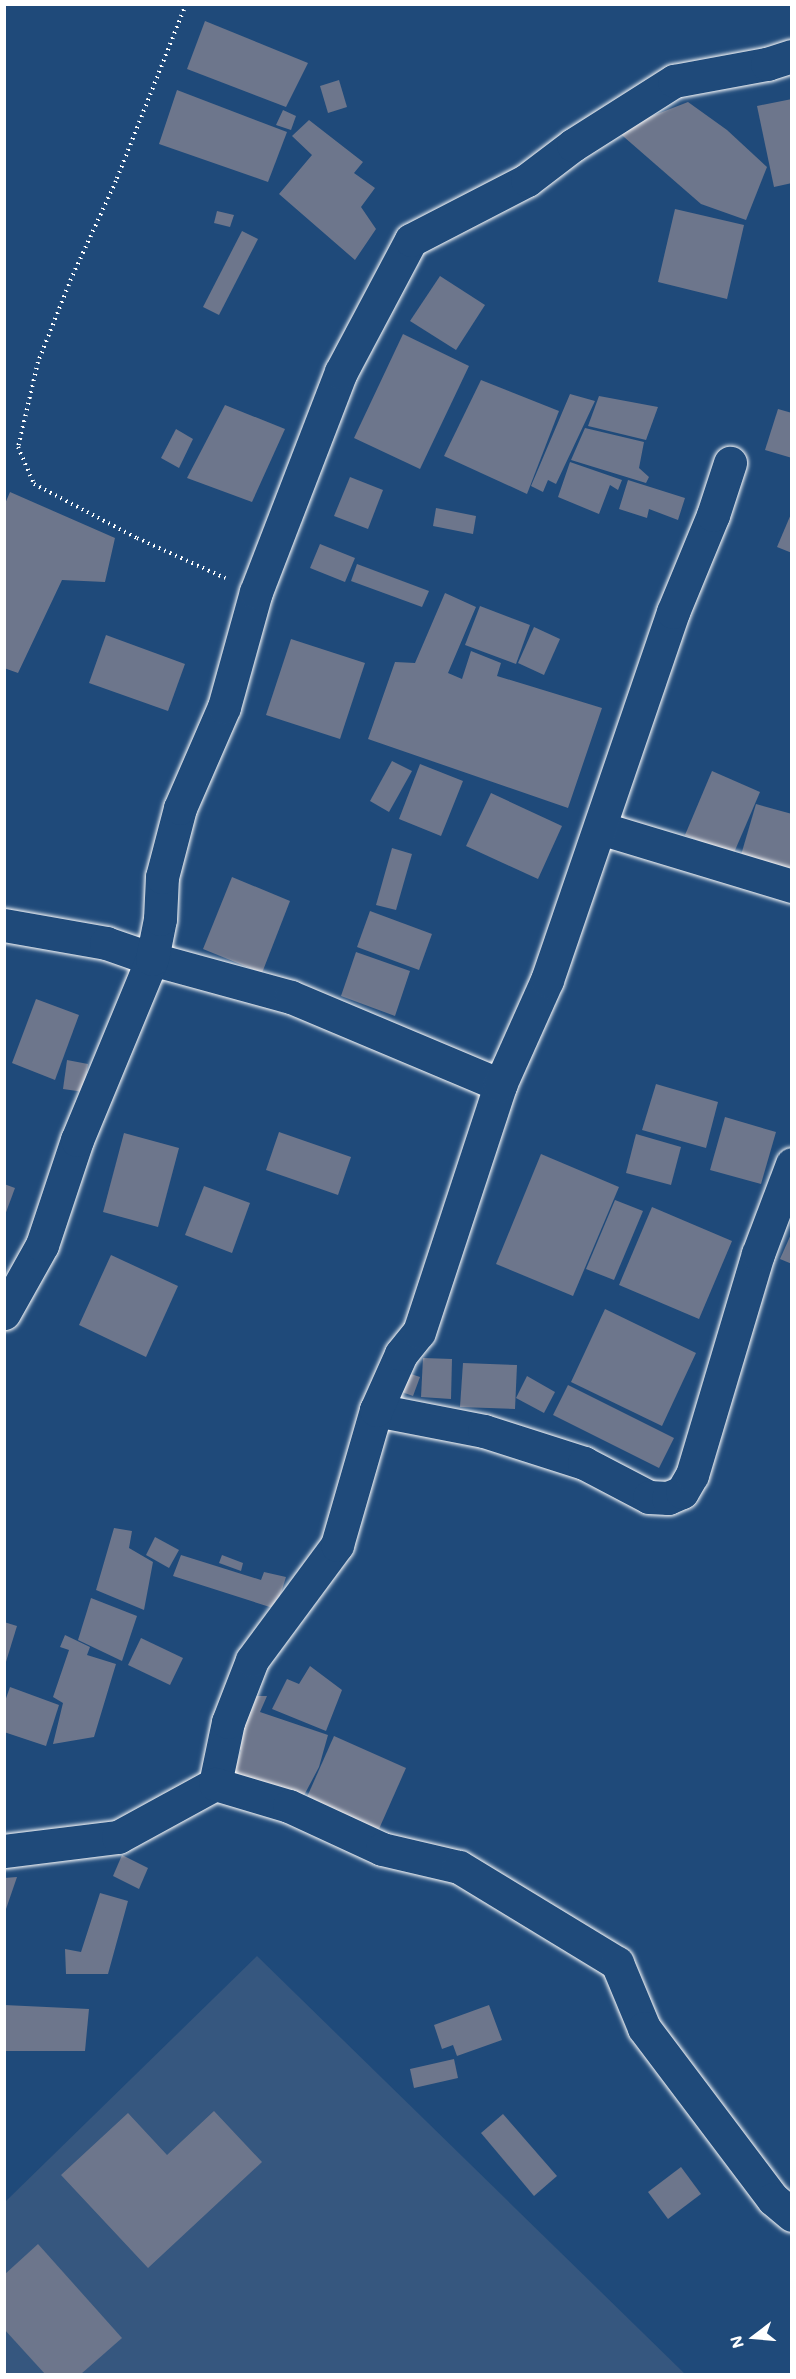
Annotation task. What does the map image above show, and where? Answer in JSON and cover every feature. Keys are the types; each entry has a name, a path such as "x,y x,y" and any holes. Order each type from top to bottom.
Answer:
{"street":[{"path":"4,1313 42,1245 77,1140 152,959 160,919 162,878 180,808 224,707 256,592 341,372 411,240 527,180 573,145 674,81 767,64 792,56"},
{"path":"215,1784 228,1722 252,1660 337,1545 376,1410 401,1354 419,1332 500,1085 547,980 673,612 713,515 730,463"},
{"path":"600,828 792,886"},
{"path":"4,925 106,943 152,959 291,997 500,1085"},
{"path":"376,1410 484,1431 584,1463 649,1497 668,1498 682,1492 692,1475 759,1254 792,1164"},
{"path":"4,1851 118,1837 215,1784 289,1806 382,1849 459,1867 617,1963 644,2028 773,2199 792,2215"}],"path":[{"path":"186,4 116,181 71,279 38,362 18,447 34,484 137,538 256,592"}],"shaded area":[{"path":"257,1956 685,2374 5,2374 5,2202"}],"building":[{"path":"205,21 308,63 286,107 187,69"},
{"path":"339,80 347,107 328,113 320,86"},
{"path":"177,90 287,132 268,182 159,144"},
{"path":"792,99 792,183 774,187 757,106"},
{"path":"688,102 727,130 767,167 746,220 701,204 616,130"},
{"path":"283,110 296,116 291,130 276,125"},
{"path":"309,120 363,162 354,173 375,188 361,207 376,229 355,260 279,194 312,155 292,136"},
{"path":"675,209 744,225 727,299 658,282"},
{"path":"217,211 234,215 230,227 214,223"},
{"path":"242,231 258,239 219,315 203,307"},
{"path":"440,276 485,305 456,350 410,321"},
{"path":"403,334 469,366 420,469 354,438"},
{"path":"481,380 559,411 527,494 444,456"},
{"path":"570,394 595,401 556,484 548,480 543,492 531,486"},
{"path":"599,396 658,407 646,440 588,426"},
{"path":"225,405 285,429 252,502 187,478"},
{"path":"778,409 792,413 792,458 765,450"},
{"path":"585,428 644,442 639,468 649,477 646,483 571,460"},
{"path":"176,429 193,439 179,468 161,458"},
{"path":"570,462 622,480 618,490 610,485 599,514 558,497"},
{"path":"350,477 383,490 368,529 334,516"},
{"path":"628,480 685,498 678,520 649,509 647,518 619,509"},
{"path":"10,492 115,538 105,582 62,580 18,673 4,668 4,506"},
{"path":"436,508 476,516 473,534 433,526"},
{"path":"792,514 792,553 777,547"},
{"path":"320,544 355,558 345,582 310,568"},
{"path":"357,564 429,591 422,607 351,581"},
{"path":"445,593 476,607 448,673 462,679 471,651 501,663 497,676 602,708 568,808 368,739 395,662 415,663"},
{"path":"480,606 530,625 516,664 465,645"},
{"path":"534,627 560,639 544,675 518,663"},
{"path":"106,635 185,664 168,711 89,683"},
{"path":"291,639 365,663 340,739 266,715"},
{"path":"392,761 412,771 389,812 370,801"},
{"path":"420,764 463,781 441,836 399,819"},
{"path":"712,771 760,792 733,855 685,835"},
{"path":"491,793 562,826 538,879 466,846"},
{"path":"756,804 792,814 792,870 741,855"},
{"path":"392,848 412,854 396,910 376,905"},
{"path":"232,877 290,901 262,973 203,949"},
{"path":"370,911 432,934 419,970 357,947"},
{"path":"356,952 410,971 395,1016 341,996"},
{"path":"36,999 79,1015 55,1080 12,1063"},
{"path":"67,1060 88,1064 84,1092 63,1089"},
{"path":"656,1084 718,1102 706,1148 642,1130"},
{"path":"725,1117 776,1132 761,1184 710,1170"},
{"path":"279,1132 351,1157 338,1195 266,1170"},
{"path":"124,1133 179,1148 158,1227 103,1212"},
{"path":"636,1134 681,1147 671,1185 626,1173"},
{"path":"541,1154 619,1187 573,1296 496,1264"},
{"path":"4,1184 15,1188 5,1215 4,1215"},
{"path":"204,1186 250,1203 232,1253 185,1235"},
{"path":"615,1200 643,1211 614,1280 586,1269"},
{"path":"652,1207 732,1241 699,1319 619,1285"},
{"path":"792,1232 792,1264 780,1259"},
{"path":"111,1255 178,1286 146,1357 79,1325"},
{"path":"605,1309 696,1353 662,1426 571,1382"},
{"path":"423,1358 452,1359 451,1399 421,1397"},
{"path":"463,1363 517,1365 515,1409 460,1407"},
{"path":"402,1371 420,1377 413,1396 396,1390"},
{"path":"527,1376 555,1392 544,1413 516,1398"},
{"path":"568,1385 674,1438 659,1468 553,1415"},
{"path":"114,1528 132,1531 129,1548 153,1562 144,1610 96,1590"},
{"path":"155,1537 179,1550 169,1568 146,1555"},
{"path":"181,1555 261,1580 264,1572 286,1577 276,1609 173,1576"},
{"path":"222,1555 243,1563 241,1571 219,1563"},
{"path":"91,1598 137,1616 122,1661 78,1640"},
{"path":"4,1622 17,1626 5,1665 4,1665"},
{"path":"65,1635 90,1647 87,1655 116,1664 94,1737 53,1744 63,1703 53,1697 69,1650 60,1647"},
{"path":"141,1638 183,1658 170,1685 128,1665"},
{"path":"310,1666 342,1690 326,1731 272,1709 287,1679 299,1684"},
{"path":"10,1687 59,1705 46,1746 4,1732 4,1704"},
{"path":"243,1696 267,1696 260,1712 328,1735 319,1767 300,1803 232,1779 241,1750 224,1745"},
{"path":"334,1736 406,1768 375,1838 303,1806"},
{"path":"122,1855 148,1868 139,1889 113,1876"},
{"path":"17,1877 5,1912 4,1912 4,1878"},
{"path":"100,1893 128,1901 108,1974 66,1974 65,1949 81,1952"},
{"path":"4,2005 89,2009 85,2051 4,2051"},
{"path":"489,2005 502,2040 457,2056 453,2045 442,2049 434,2025"},
{"path":"454,2059 458,2078 414,2088 410,2069"},
{"path":"214,2111 262,2162 148,2268 61,2175 128,2113 167,2155"},
{"path":"503,2114 557,2176 534,2196 481,2133"},
{"path":"681,2167 701,2194 668,2219 648,2192"},
{"path":"38,2244 122,2338 81,2374 45,2374 4,2329 4,2275"}]}
